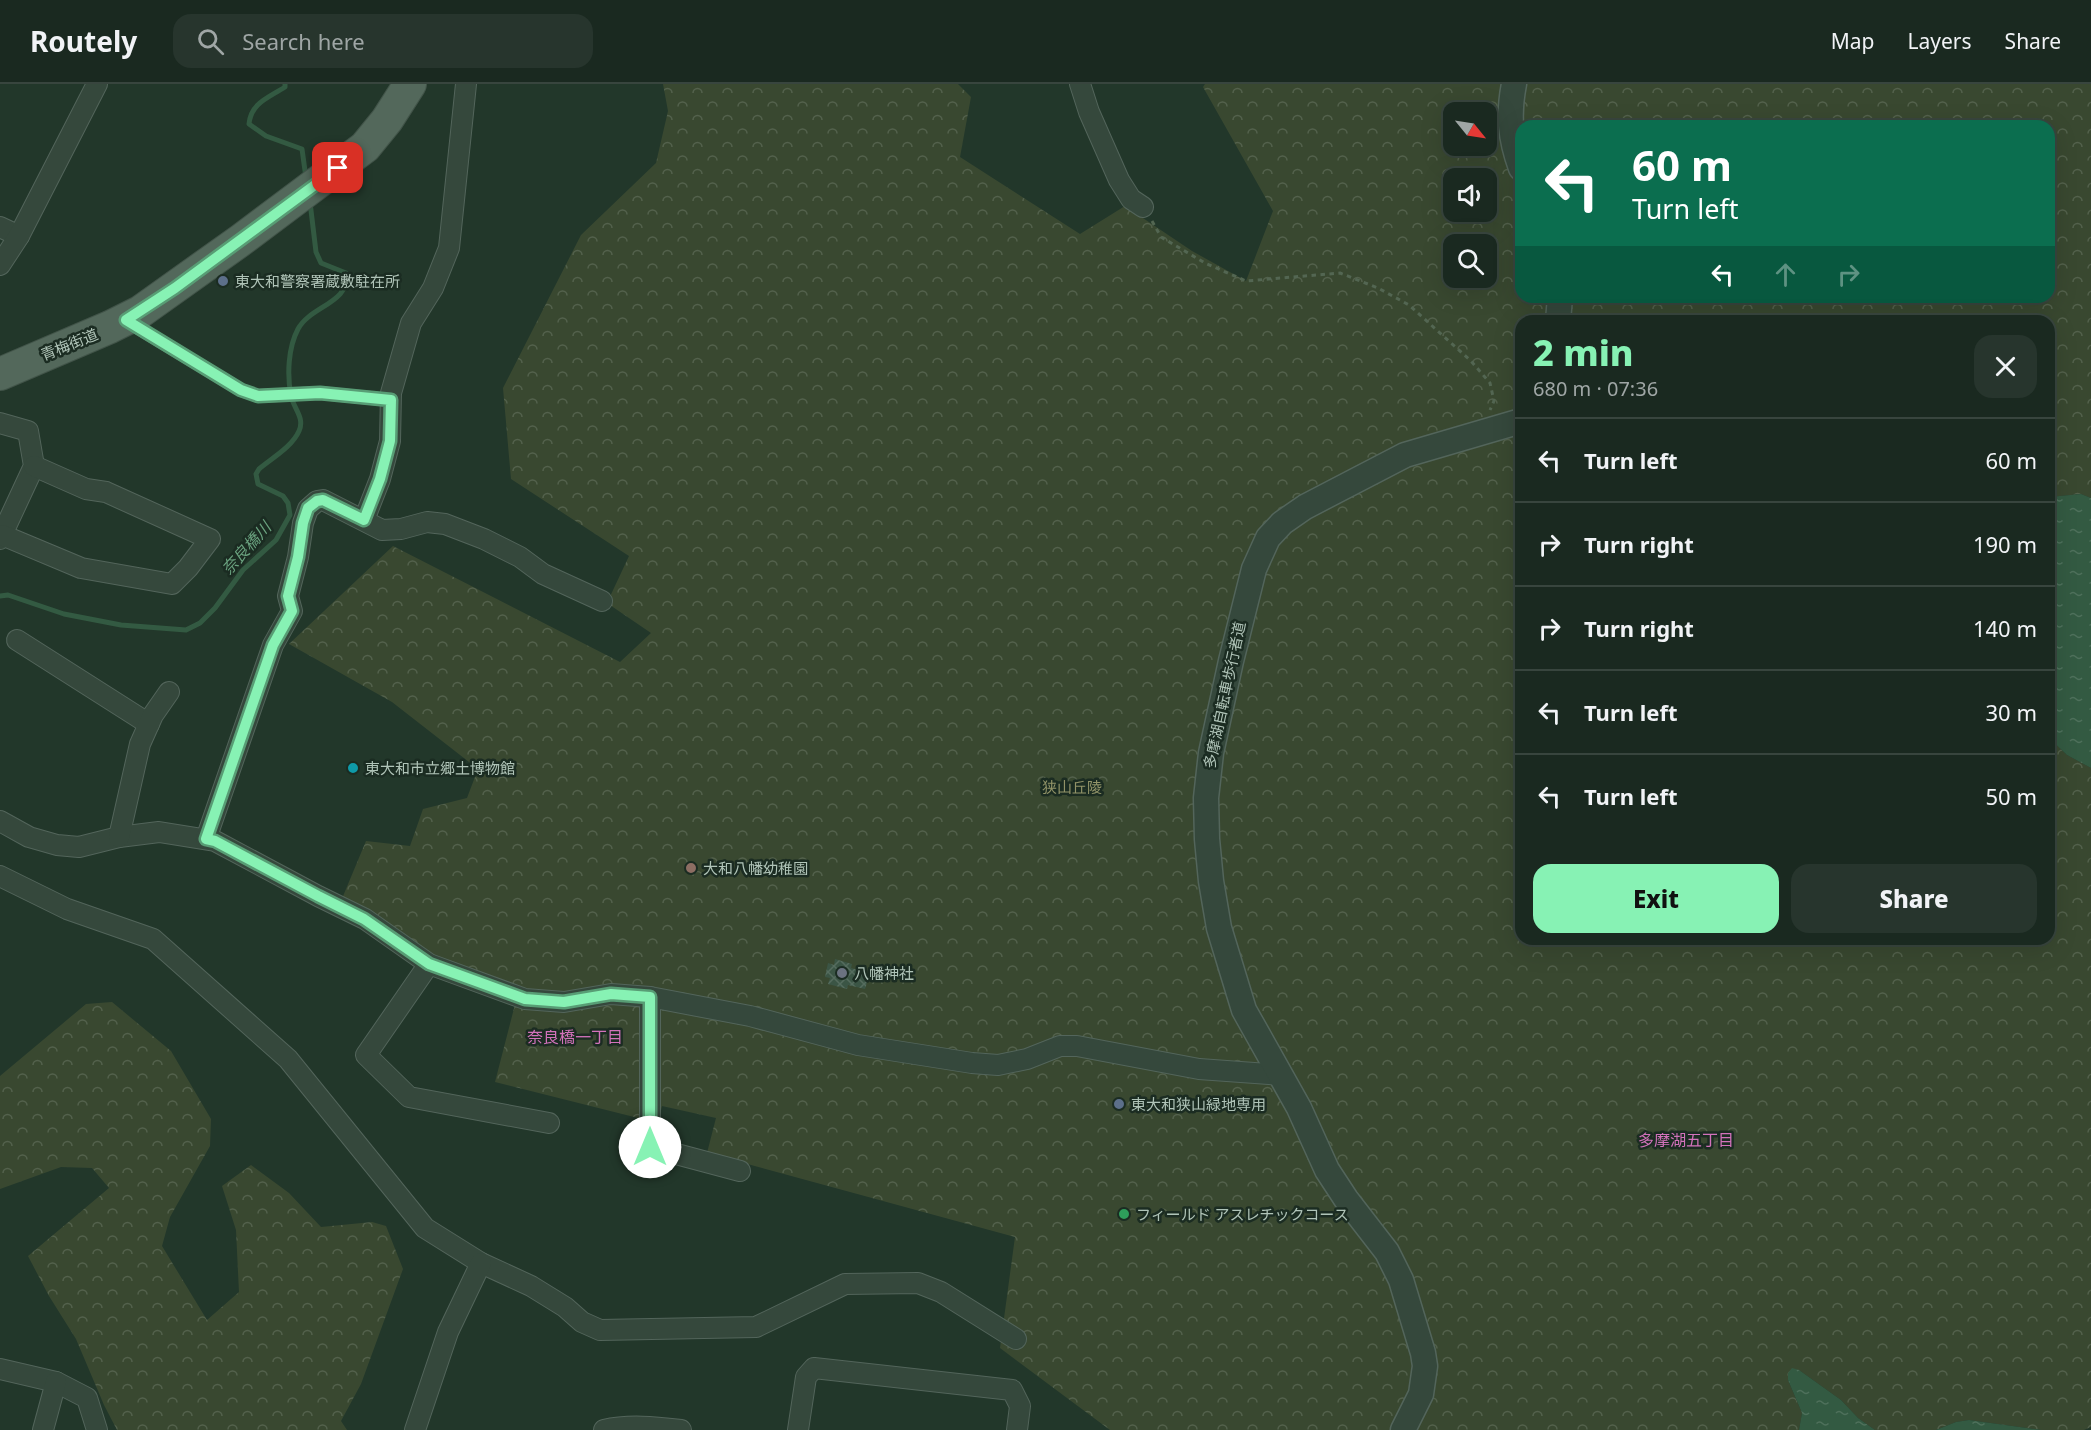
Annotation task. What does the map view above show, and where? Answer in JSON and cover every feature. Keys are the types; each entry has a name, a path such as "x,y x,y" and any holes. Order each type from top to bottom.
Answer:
{"main road":[{"name":"青梅街道","path":"0,374 126,320 175,288 354,156 372,140 410,84"}],"street":[{"path":"0,265 19,236 97,84"},
{"path":"364,520 380,479 390,441 391,393 411,323 433,288 449,248 466,84"},
{"path":"1080,84 1089,111 1119,180 1131,199 1143,207"},
{"path":"1514,84 1510,108 1511,130 1515,145"},
{"path":"0,227 19,236"},
{"path":"0,423 28,431 34,466 1,537 81,568 172,584 188,568 210,539 106,492 86,489 34,466"},
{"path":"1402,1430 1421,1394 1425,1366 1423,1353 1401,1280 1387,1252 1346,1199 1328,1170 1299,1108 1244,1010 1219,928 1211,881 1206,798 1211,753 1254,569 1268,538 1282,523 1305,507 1405,455 1515,423"},
{"path":"206,839 273,645 292,611 288,596 298,557 303,523 308,508 317,501 323,500 382,530 401,529 427,522 446,524 520,557 543,574 602,601"},
{"path":"17,640 149,724"},
{"path":"119,837 140,744 149,724 169,692"},
{"path":"0,821 29,837 79,847 119,837 159,832 215,841 364,919 429,964 525,999 564,1002 611,994 650,997 750,1016 858,1045 972,1063 998,1065 1027,1059 1060,1046 1077,1046 1199,1069 1281,1075"},
{"path":"0,876 67,909 153,939 288,1059 425,1228 481,1263 531,1286 565,1307 582,1322 600,1330 756,1327 845,1284 918,1283 941,1292 1017,1339"},
{"path":"429,964 366,1055 409,1097 549,1123"},
{"path":"650,997 650,1147 740,1171"},
{"path":"415,1430 448,1332 481,1263"},
{"path":"0,1368 56,1382 87,1398 97,1430"},
{"path":"798,1430 806,1377 814,1368 1012,1390 1020,1406 1017,1430"},
{"path":"43,1430 56,1382"},
{"path":"604,1430 618,1427 674,1430"}],"lane":[{"path":"126,320 241,390 258,396 320,393 391,400"}],"path":[{"path":"1143,207 1161,237 1205,263 1246,281 1340,273 1378,288 1409,305 1472,362 1490,383 1494,401 1490,411"}],"green space":[{"name":"狭山丘陵","path":"663,84 958,84 971,97 960,157 1080,234 1125,206 1192,251 1246,281 1273,211 1203,87 1205,84 2091,84 2091,498 2081,494 2055,496 2055,315 1515,315 1515,945 2055,945 2055,744 2067,755 2091,768 2091,1427 2084,1430 2042,1430 1969,1420 1956,1422 1936,1430 1875,1430 1858,1418 1841,1400 1799,1370 1788,1380 1802,1413 1799,1430 1110,1430 1000,1348 1015,1237 707,1153 716,1118 662,1106 658,1123 495,1082 518,993 432,958 341,901 366,841 410,846 423,809 467,798 478,769 392,702 289,644 393,546 620,662 651,633 607,603 629,556 511,479 503,388 581,235 656,163 668,111"},
{"path":"112,1002 171,1051 211,1119 210,1146 170,1217 162,1246 207,1320 239,1292 236,1230 222,1186 251,1165 289,1193 321,1227 372,1222 386,1226 403,1269 361,1384 341,1421 347,1430 117,1430 76,1339 49,1296 28,1256 109,1188 92,1168 61,1167 0,1189 0,1076 86,1004"}],"water":[{"path":"2081,494 2091,498 2091,768 2067,755 2055,744 2055,496"},
{"path":"1792,1368 1799,1370 1841,1400 1858,1418 1875,1430 1799,1430 1802,1413 1788,1380 1788,1373"},
{"path":"1969,1420 2042,1430 1936,1430 1956,1422"}],"building":[{"path":"835,959 852,964 851,968 870,973 865,989 848,985 847,989 828,984 830,978 825,977 828,963 834,965"}],"waterway":[{"name":"奈良橋川","path":"285,84 285,87 257,106 250,117 249,124 266,136 302,149 306,178"},
{"name":"奈良橋川","path":"0,596 8,595 64,614 121,625 186,630 200,623 215,608 243,570 276,540 290,515 288,503 283,496 258,484 256,474 292,442 301,426 291,396 289,379 290,353 298,329 311,315 336,298 346,283 346,273 321,263 316,252 310,202"}],"place":[{"name":"東大和警察署蔵敷駐在所","path":"223,281"},
{"name":"東大和市立郷土博物館","path":"353,768"},
{"name":"大和八幡幼稚園","path":"691,868"},
{"name":"八幡神社","path":"842,973"},
{"name":"東大和狭山緑地専用","path":"1119,1104"},
{"name":"フィールド アスレチックコース","path":"1124,1214"}],"district":[{"name":"奈良橋一丁目","path":"575,1037"},
{"name":"多摩湖五丁目","path":"1686,1140"}],"route":[{"path":"338,168 175,288 126,320 183,357 241,390 258,396 320,393 391,400 390,441 380,479 364,520 323,500 317,501 308,508 288,596 292,611 273,645 206,839 215,841 364,919 429,964 525,999 564,1002 611,994 650,997 650,1147"}]}
